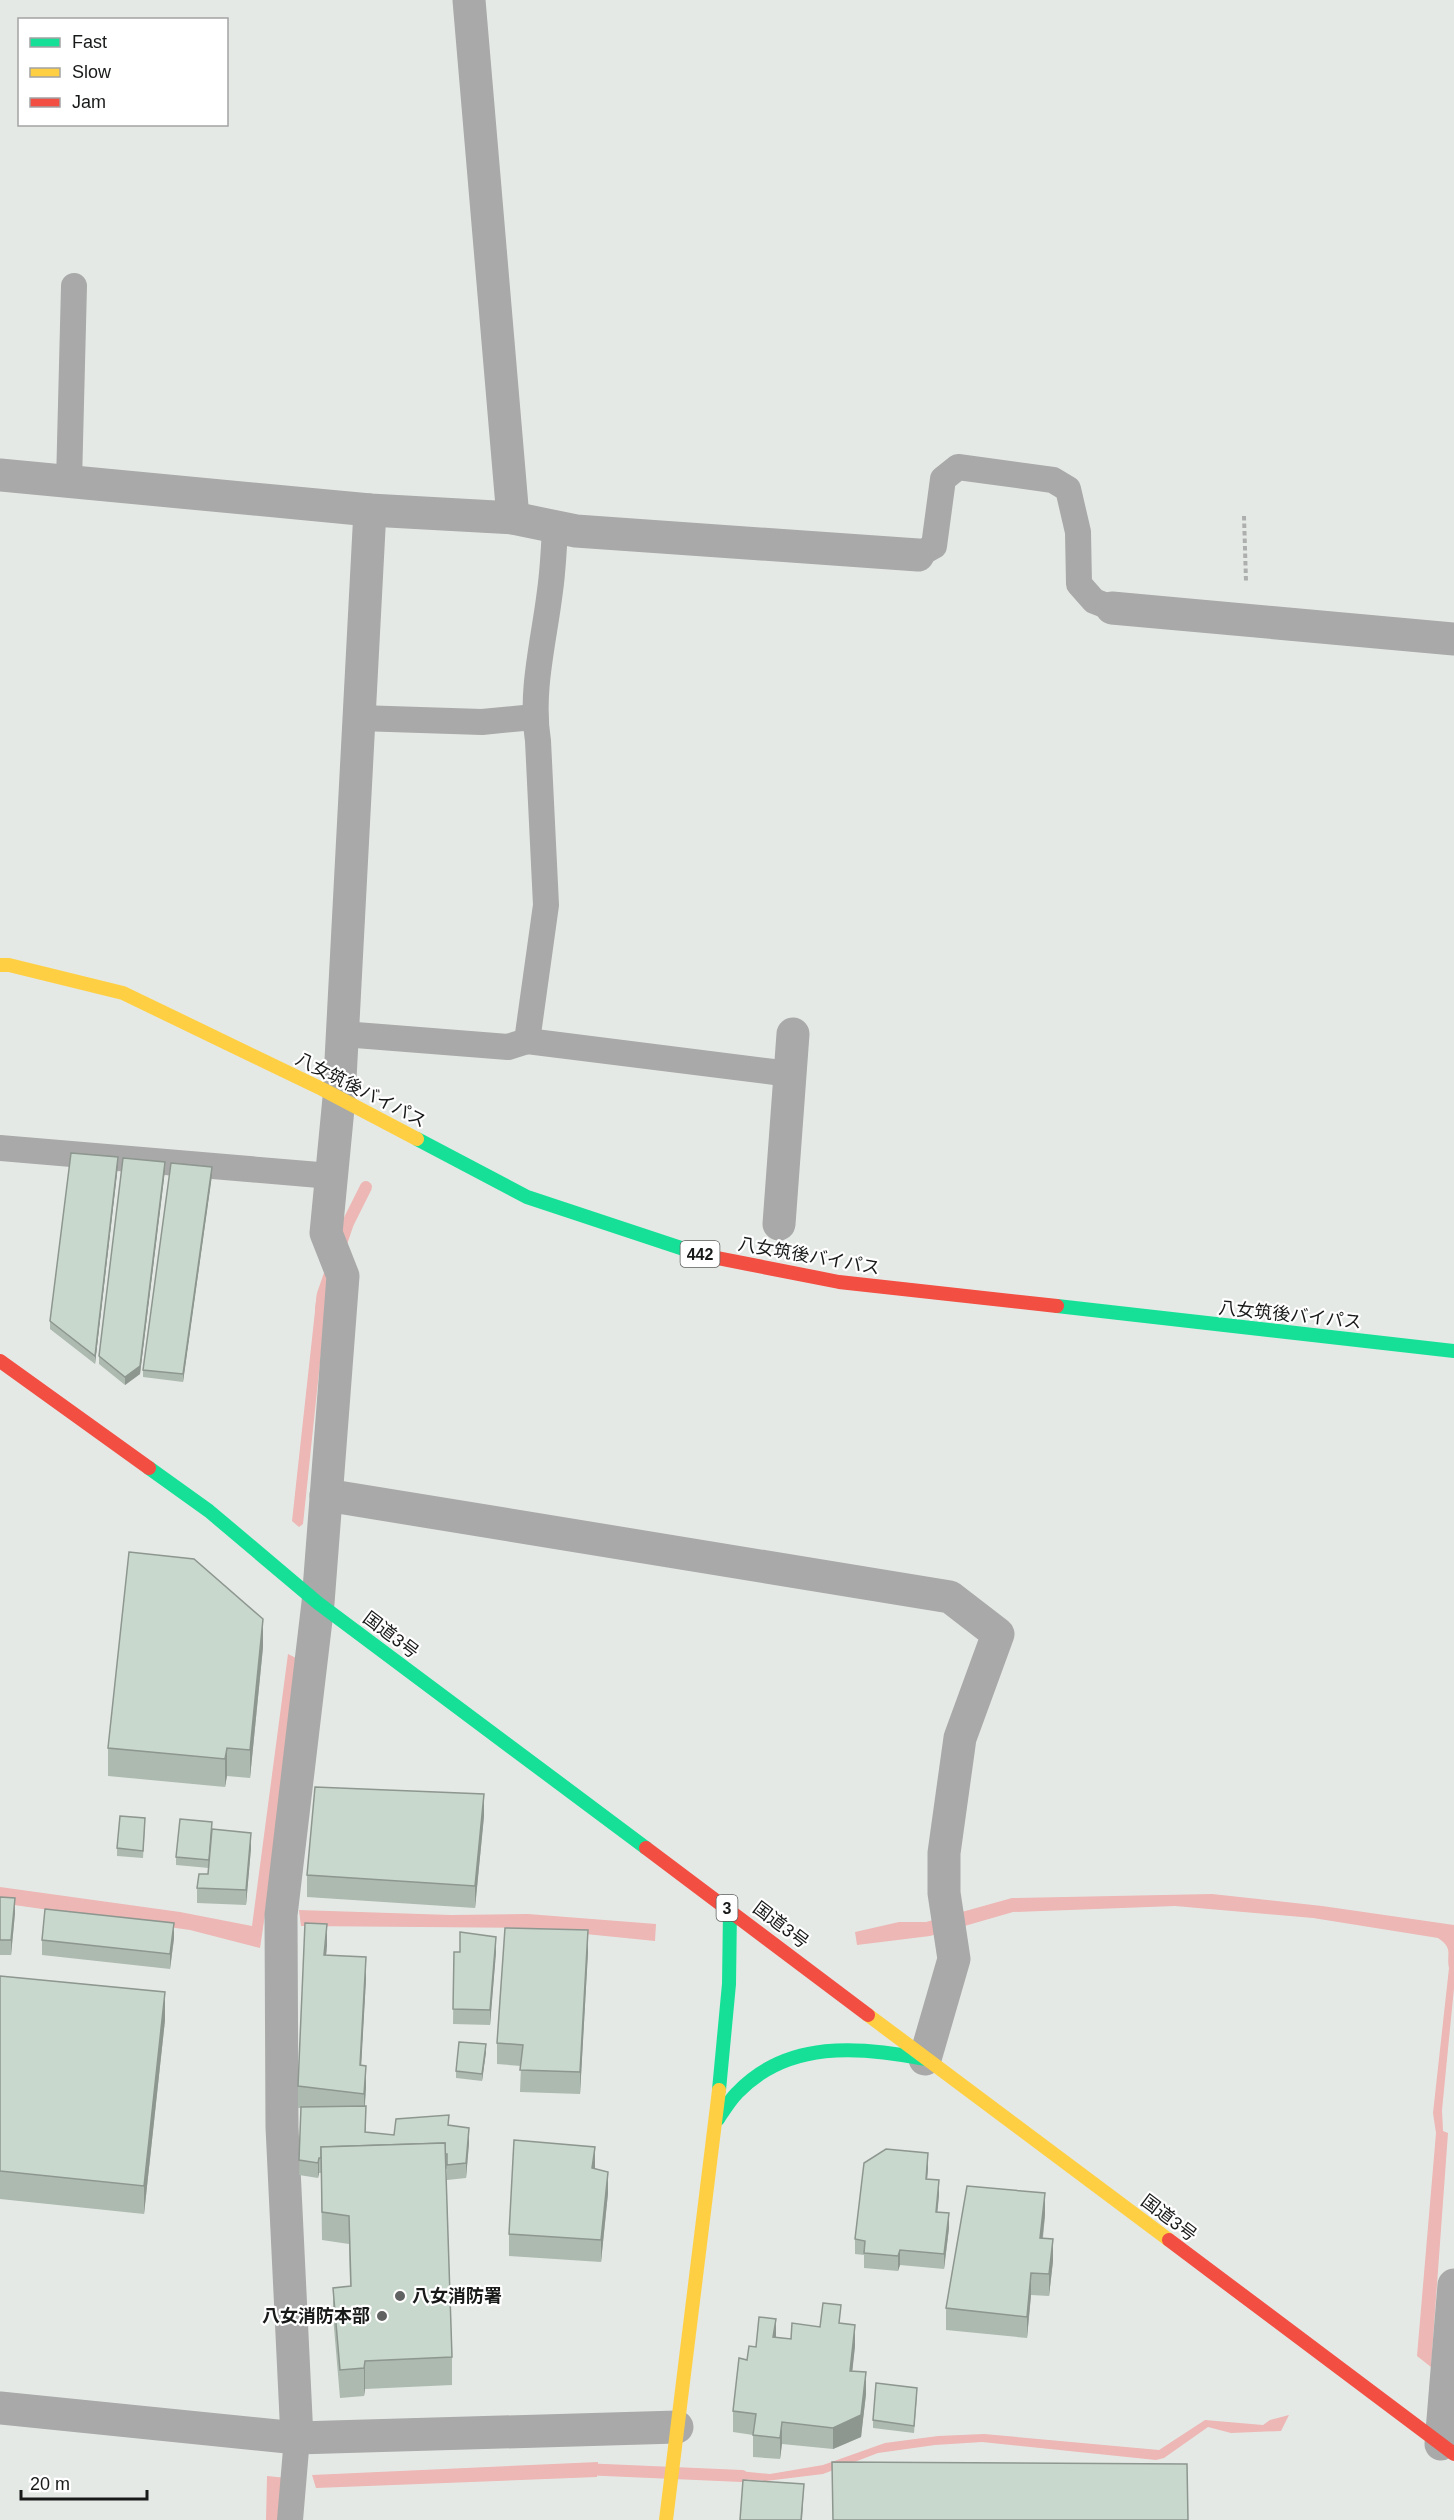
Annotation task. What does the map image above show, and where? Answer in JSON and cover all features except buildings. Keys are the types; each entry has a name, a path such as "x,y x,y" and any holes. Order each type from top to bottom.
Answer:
{"main road":[{"name":"八女筑後バイパス","path":"0,965 9,965 123,993 339,1098 527,1197 708,1257 839,1282 1454,1351"},
{"name":"国道3号","path":"0,1361 209,1511 318,1603 1447,2449"},
{"path":"666,2520 725,2042 729,1984 730,1910"},
{"path":"714,2126 729,2100 747,2080 786,2058 821,2050 861,2048 894,2051 925,2059"}],"street":[{"path":"469,0 513,518"},
{"path":"0,475 370,510 513,518 576,531 918,555"},
{"path":"297,2438 282,2127 281,1915 318,1603 343,1276 326,1233 343,1034 370,510"},
{"path":"1113,608 1454,639"},
{"path":"779,1224 793,1034"},
{"path":"326,1496 950,1597 998,1634 960,1738 944,1853 945,1905 954,1959 925,2059"},
{"path":"1447,2449 1454,2285"},
{"path":"0,2408 297,2438 677,2427"}],"lane":[{"path":"69,482 74,286"},
{"path":"918,555 934,546 943,479 957,467 1053,480 1068,489 1078,532 1079,584 1094,601 1113,608"},
{"path":"527,1041 546,905 538,741 534,717 540,650 550,591 555,527"},
{"path":"359,718 482,722 534,717"},
{"path":"343,1034 508,1047 527,1041 790,1074"},
{"path":"0,1148 331,1176"},
{"path":"290,2520 297,2438"}],"path":[{"path":"1244,516 1248,620"}],"shaded area":[{"path":"317,1293 327,1296 303,1524 299,1527 292,1521"},
{"path":"288,1654 298,1659 281,1808 260,1948 190,1930 0,1903 0,1887 180,1912 252,1926"},
{"path":"1212,1894 1322,1906 1454,1925 1454,1988 1442,2110 1443,2131 1448,2133 1431,2367 1417,2356 1436,2133 1433,2113 1449,1968 1448,1948 1438,1938 1313,1918 1175,1906 1013,1912 930,1936 857,1945 855,1932 899,1922 926,1922 1012,1898"},
{"path":"299,1910 451,1915 528,1914 656,1924 655,1941 526,1928 301,1926"},
{"path":"1289,2415 1281,2431 1231,2433 1208,2427 1164,2458 1156,2460 982,2442 935,2445 878,2453 823,2474 766,2481 727,2478 728,2470 770,2474 823,2465 885,2443 938,2436 984,2434 1159,2450 1205,2420 1263,2425 1270,2420"},
{"path":"598,2462 597,2477 316,2488 312,2475"},
{"path":"267,2476 287,2478 283,2520 266,2520"}],"waterway":[{"path":"339,1249 348,1223 366,1187"},
{"path":"321,1309 323,1294 331,1271"},
{"path":"582,2469 742,2476"}],"traffic: fast":[{"path":"417,1139 527,1197 702,1255"},
{"path":"1057,1306 1454,1351"},
{"path":"149,1468 209,1511 318,1603 646,1848"},
{"path":"719,2090 729,1984 730,1910"},
{"path":"718,2119 734,2096 757,2076 778,2064 801,2056 825,2051 850,2050 875,2051 925,2059"}],"traffic: slow":[{"path":"0,965 9,965 123,993 322,1089 417,1139"},
{"path":"868,2015 1169,2240"},
{"path":"666,2520 719,2090"}],"traffic: jam":[{"path":"702,1255 839,1282 1057,1306"},
{"path":"0,1361 149,1468"},
{"path":"646,1848 868,2015"},
{"path":"1169,2240 1454,2454"}],"place":[{"name":"八女消防署","path":"400,2296"},
{"name":"八女消防本部","path":"382,2316"}]}
